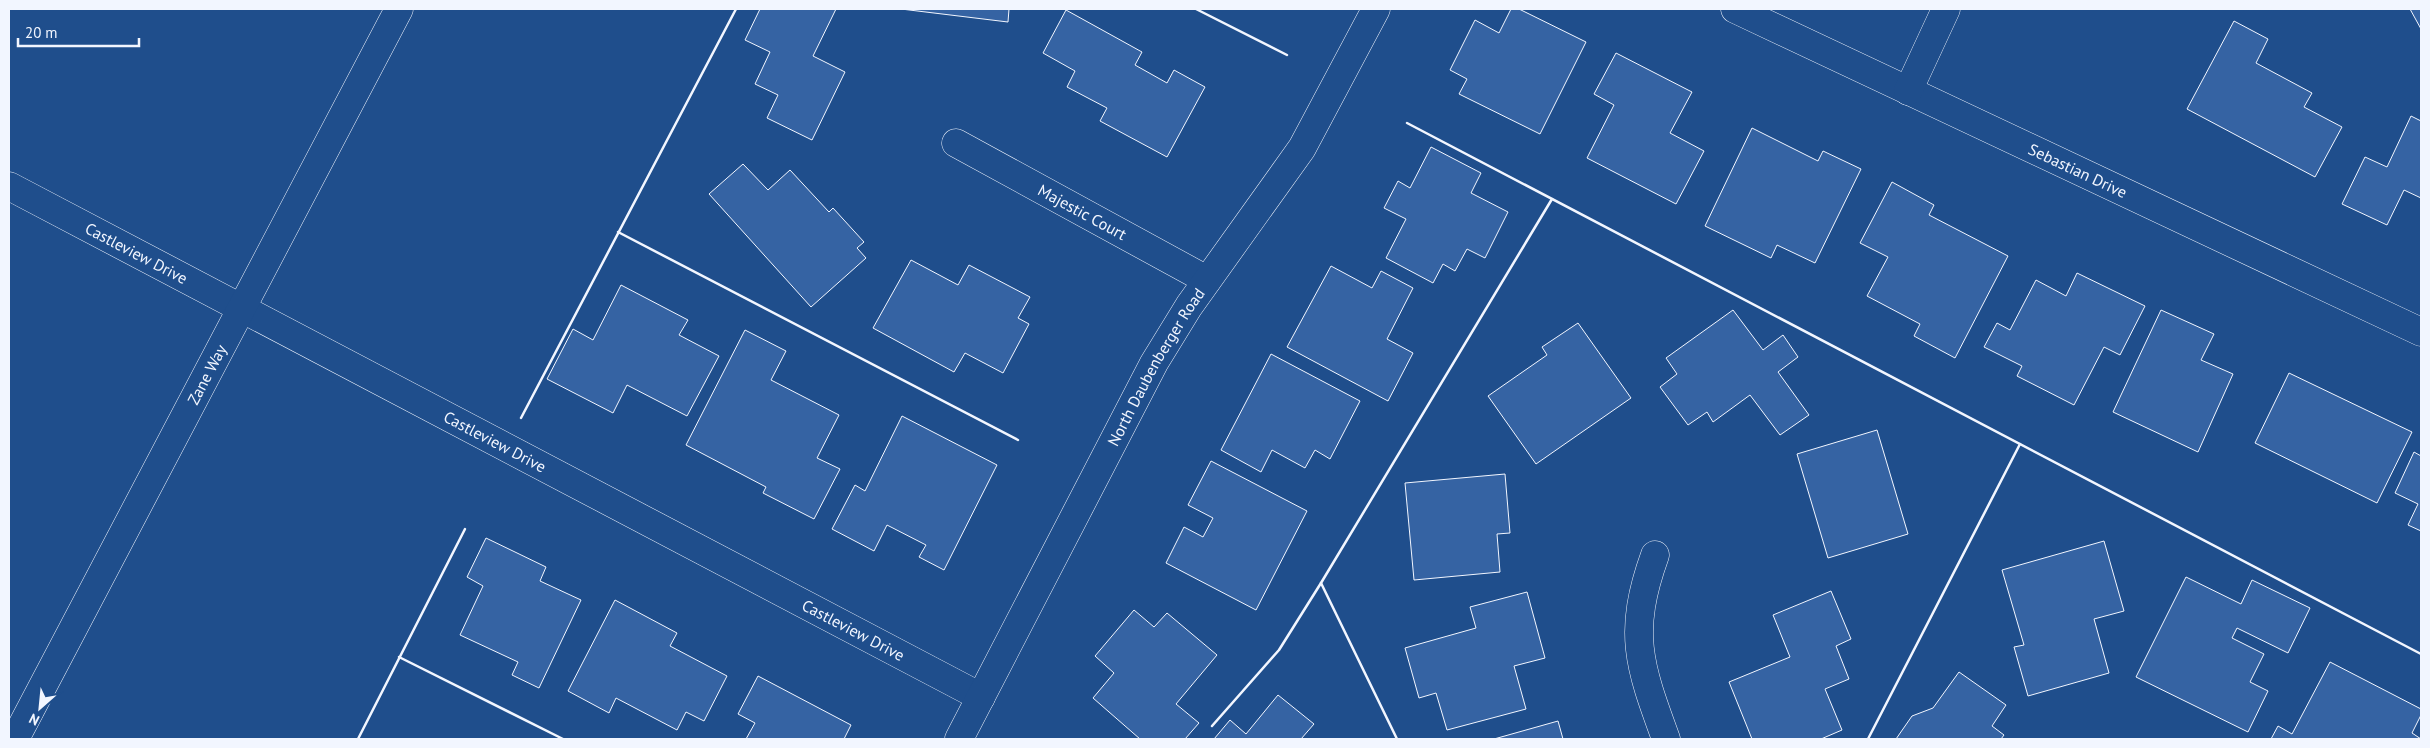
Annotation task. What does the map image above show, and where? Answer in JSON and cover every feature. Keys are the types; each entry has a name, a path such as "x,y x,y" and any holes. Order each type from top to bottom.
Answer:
{"street":[{"name":"Zane Way","path":"15,739 400,9"},
{"name":"North Daubenberger Road","path":"967,736 981,697 1154,363 1207,280 1302,148 1376,9"},
{"name":"Sebastian Drive","path":"1735,9 2421,332"},
{"path":"1908,91 1946,9"},
{"name":"Majestic Court","path":"956,144 1207,280"},
{"name":"Castleview Drive","path":"9,186 981,697"},
{"path":"1655,555 1641,600 1638,626 1644,681 1666,739"}],"building":[{"path":"760,9 836,9 813,56 845,72 812,140 767,118 778,95 755,84 770,52 745,40"},
{"path":"901,9 1009,9 1008,22"},
{"path":"1511,9 1519,9 1586,42 1540,134 1459,94 1467,79 1450,70 1475,20 1499,33"},
{"path":"2410,9 2421,9 2421,29"},
{"path":"1066,10 1142,52 1135,65 1167,83 1174,70 1205,87 1167,157 1100,121 1107,108 1067,87 1075,71 1043,53"},
{"path":"2234,21 2268,39 2256,63 2312,93 2304,107 2342,127 2315,177 2187,109"},
{"path":"1616,53 1692,92 1670,133 1704,151 1676,204 1587,158 1614,105 1594,94"},
{"path":"2411,116 2421,121 2421,198 2404,190 2387,225 2342,204 2365,157 2387,167"},
{"path":"1752,128 1818,161 1823,151 1861,169 1815,263 1777,245 1771,258 1705,226"},
{"path":"1431,147 1481,173 1471,193 1508,212 1485,258 1467,249 1455,271 1443,264 1433,283 1386,258 1406,219 1384,208 1398,181 1410,188"},
{"path":"743,164 768,190 790,170 829,212 833,208 864,242 857,248 866,258 811,307 709,194"},
{"path":"1892,182 1934,205 1929,215 2008,256 1955,358 1914,336 1920,324 1867,296 1888,257 1860,243"},
{"path":"911,260 958,285 969,265 1030,297 1018,318 1029,324 1003,373 965,353 954,372 873,328"},
{"path":"1331,266 1372,288 1381,271 1413,288 1387,339 1413,353 1388,401 1287,347"},
{"path":"2077,273 2145,306 2120,355 2104,347 2074,405 2017,376 2022,366 1984,347 1997,323 2010,330 2036,280 2066,296"},
{"path":"621,285 688,320 679,335 719,356 687,416 627,385 613,413 547,379 573,329 593,340"},
{"path":"1733,310 1763,350 1783,335 1798,357 1778,372 1809,415 1780,435 1750,395 1713,422 1707,412 1688,425 1660,387 1677,374 1666,358"},
{"path":"2161,310 2214,334 2201,360 2233,374 2198,452 2113,412"},
{"path":"1578,323 1631,398 1536,464 1488,396 1547,355 1542,347"},
{"path":"745,330 786,351 771,380 839,415 817,458 840,469 814,519 763,493 766,487 686,445"},
{"path":"1271,354 1360,401 1330,459 1315,450 1305,468 1272,450 1261,472 1221,450"},
{"path":"2289,373 2412,432 2377,503 2255,443"},
{"path":"902,416 997,465 944,570 919,557 926,545 887,525 874,551 832,529 855,485 865,491"},
{"path":"1877,430 1908,534 1828,558 1797,454"},
{"path":"2414,452 2421,456 2421,531 2408,525 2418,504 2395,493"},
{"path":"1211,461 1307,511 1256,610 1166,563 1184,527 1203,537 1213,518 1188,505"},
{"path":"1505,474 1510,533 1497,534 1500,572 1414,580 1405,483"},
{"path":"486,538 546,567 540,581 581,600 539,688 512,675 518,662 460,635 483,586 467,577"},
{"path":"2104,541 2124,611 2094,619 2109,673 2028,696 2014,647 2024,645 2002,570"},
{"path":"2186,577 2241,604 2252,580 2310,608 2288,653 2237,628 2232,638 2264,654 2250,682 2268,691 2248,732 2136,677"},
{"path":"1831,591 1851,639 1836,646 1849,679 1825,689 1842,730 1821,739 1752,739 1729,682 1790,657 1773,615"},
{"path":"1527,592 1545,658 1514,666 1526,709 1447,730 1436,693 1419,698 1405,648 1476,628 1470,607"},
{"path":"615,600 677,633 670,646 727,676 704,721 686,712 677,730 616,698 609,713 568,691"},
{"path":"1134,610 1154,627 1167,613 1217,655 1176,704 1199,723 1185,739 1140,739 1093,698 1114,673 1095,656"},
{"path":"2330,662 2421,709 2421,715 2412,733 2421,739 2271,739 2278,726 2292,734"},
{"path":"1959,672 2006,705 1992,726 2004,735 2001,739 1896,739 1912,716 1933,708"},
{"path":"758,676 851,725 844,739 746,739 755,723 738,714"},
{"path":"1278,695 1314,724 1301,739 1214,739 1230,720 1246,734"},
{"path":"1558,721 1563,739 1494,739"}],"wall":[{"path":"521,418 736,9"},
{"path":"1196,9 1287,55"},
{"path":"1407,123 2421,654"},
{"path":"1321,583 1552,199"},
{"path":"618,232 1018,440"},
{"path":"1868,739 2020,444"},
{"path":"358,739 465,529"},
{"path":"1212,726 1279,650 1321,583 1397,739"},
{"path":"399,657 563,739"}]}
